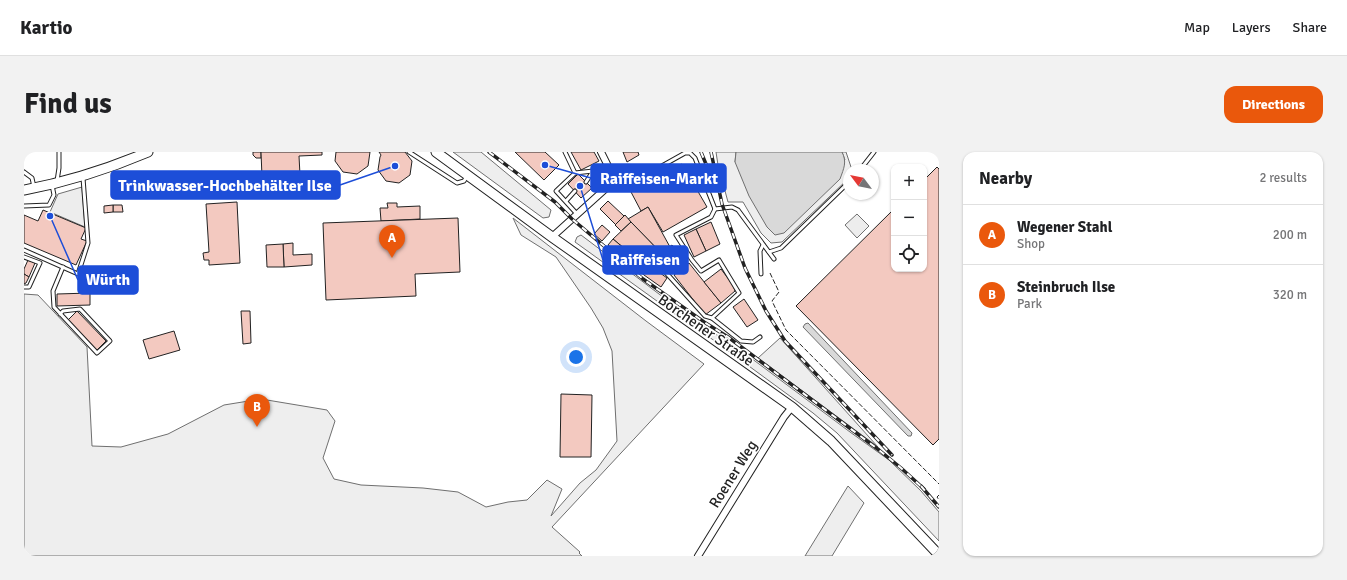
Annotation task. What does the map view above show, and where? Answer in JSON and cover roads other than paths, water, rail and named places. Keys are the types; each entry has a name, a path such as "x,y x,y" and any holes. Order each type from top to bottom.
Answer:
{"main road":[{"path":"24,190 83,176 148,152"},
{"name":"Borchener Straße","path":"436,152 552,237 792,407 831,441 939,555"}],"street":[{"path":"552,237 613,182 613,176 601,152"},
{"name":"Roener Weg","path":"698,556 784,417 792,407"}],"lane":[{"path":"24,206 49,205 54,194 54,184 59,168 59,152"},
{"path":"409,152 457,183 464,181 468,176"},
{"path":"565,152 575,173"},
{"path":"865,164 874,152"},
{"path":"613,182 626,186 685,153 690,153 695,158 715,209 711,217 676,235 701,271 719,260 739,293 712,318"},
{"path":"577,214 556,191 575,173 593,171 607,164"},
{"path":"586,182 593,171"},
{"path":"24,172 32,178 34,188"},
{"path":"24,250 78,274 88,243 83,176"},
{"path":"769,252 781,248 843,188"},
{"path":"566,201 575,191"},
{"path":"715,209 732,207 738,210 774,259"},
{"path":"761,274 760,251 763,244"},
{"path":"24,257 40,263 29,287 24,287"},
{"path":"660,266 705,316 712,318 742,341 753,342 760,337"},
{"path":"60,314 64,311 80,309 110,341 97,353 60,314 54,307 53,292 63,267"}],"railway":[{"path":"489,152 555,202 572,219 643,279 728,337 879,450 924,489"},
{"path":"701,152 713,181"},
{"path":"711,152 722,204 745,268 766,311 785,341 892,455"},
{"path":"921,486 939,507"}],"place":[{"name":"Raiffeisen-Markt","path":"545,165"},
{"name":"Trinkwasser-Hochbehälter Ilse","path":"395,166"},
{"name":"Raiffeisen","path":"580,186"},
{"name":"Würth","path":"50,216"},
{"name":"Wegener Stahl","path":"392,258"},
{"name":"Steinbruch Ilse","path":"257,427"}]}
